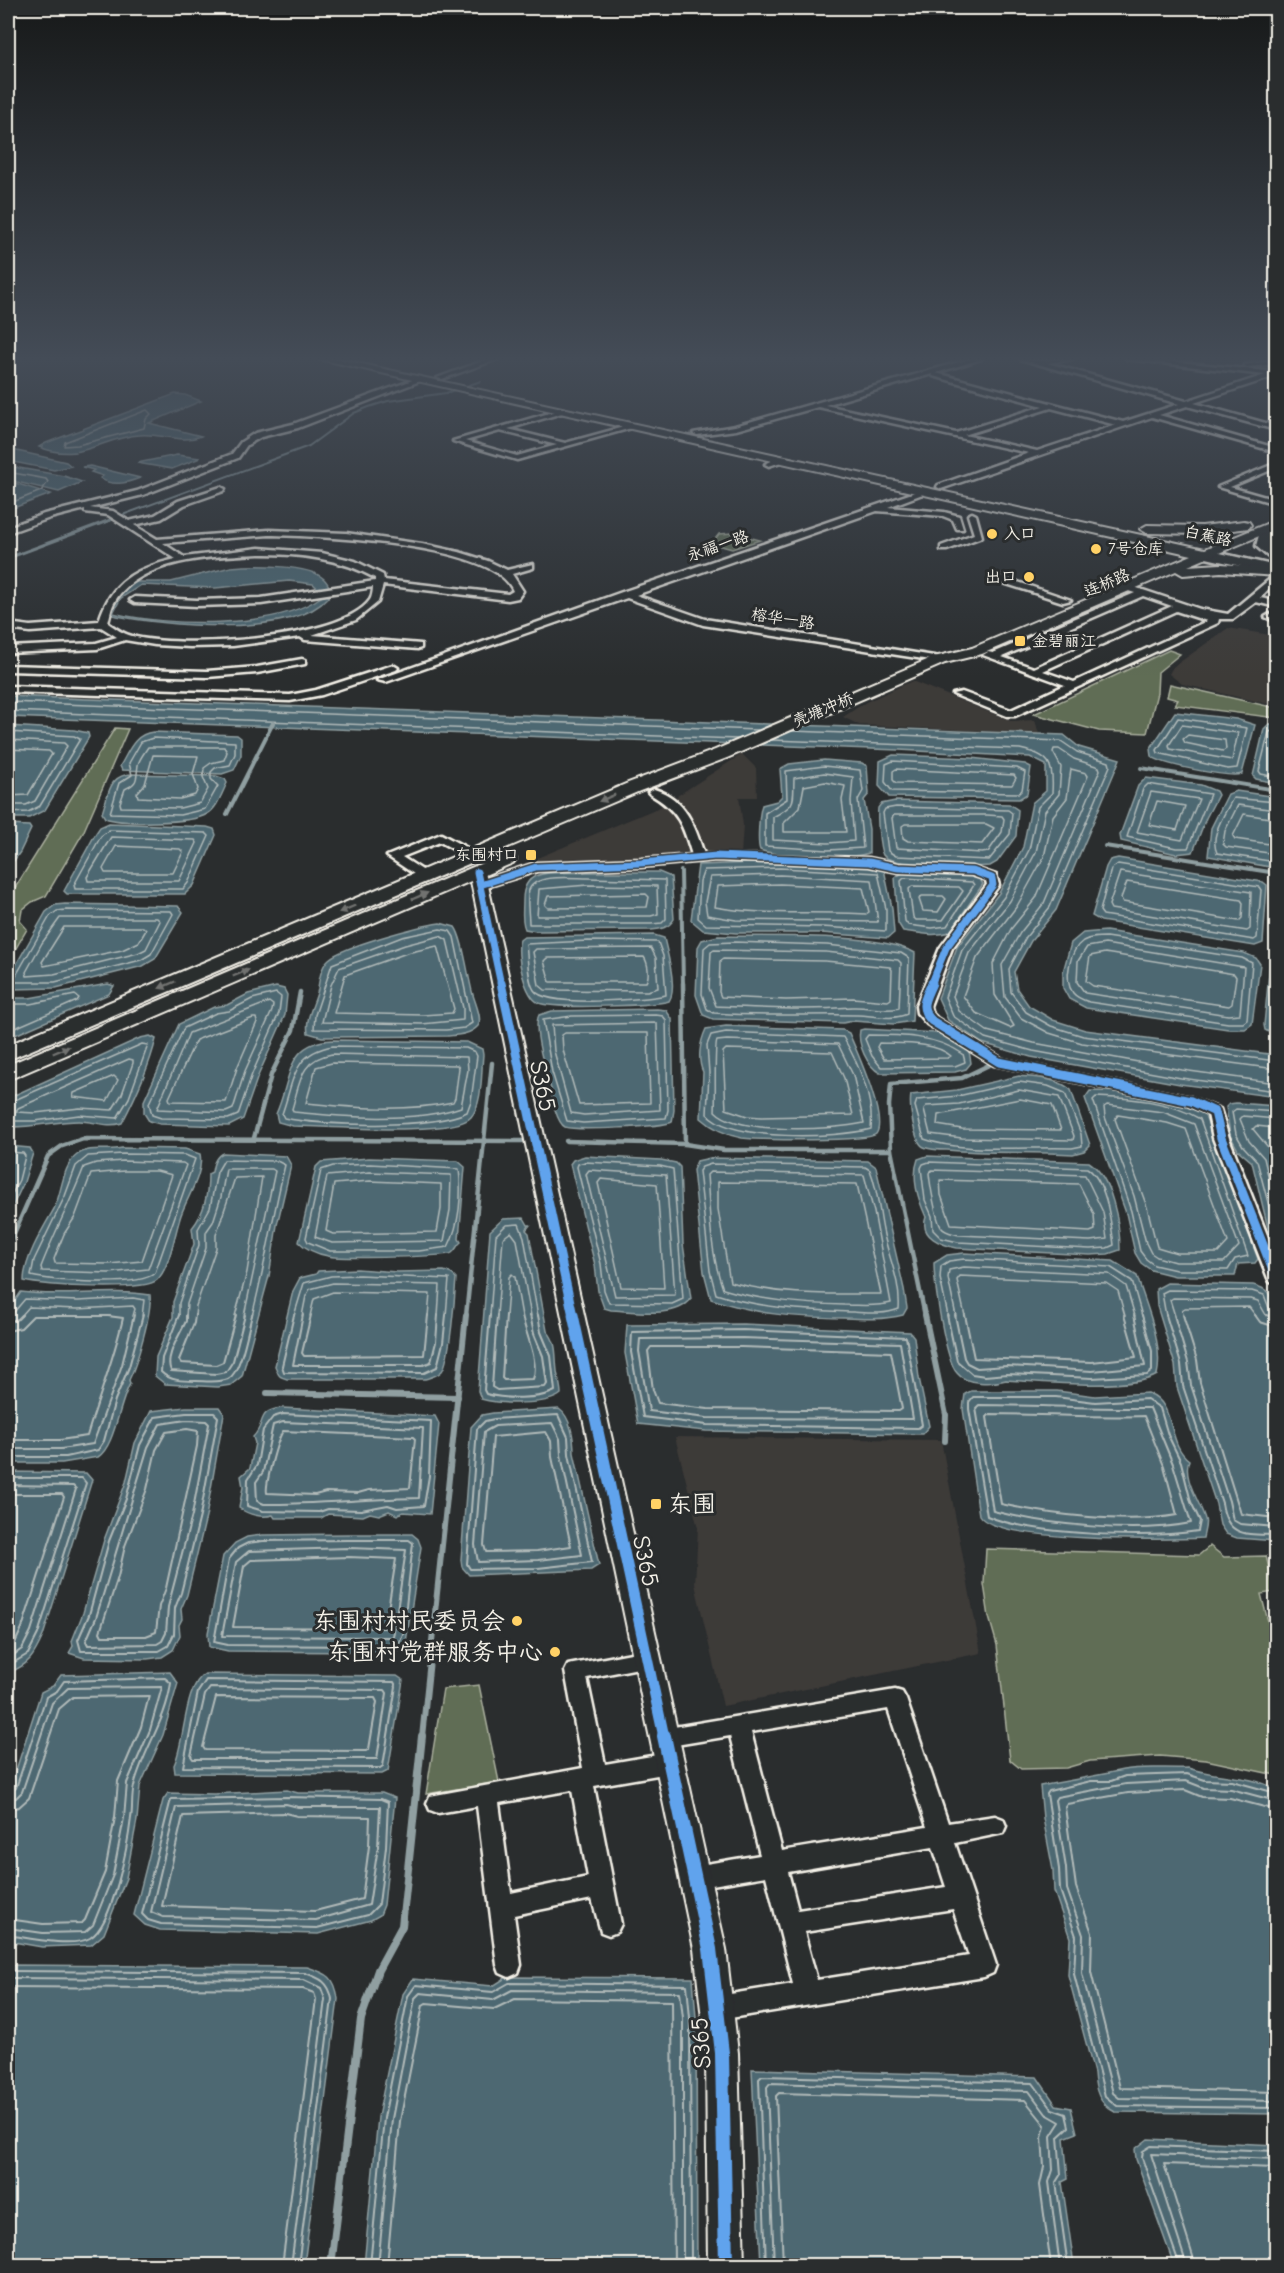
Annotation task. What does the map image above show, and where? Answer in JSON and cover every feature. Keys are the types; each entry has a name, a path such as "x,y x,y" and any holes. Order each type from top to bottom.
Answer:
{"main road":[{"name":"白蕉路","path":"789,465 1064,519 1184,549 1208,549 1275,577"},
{"name":"白蕉路","path":"842,465 941,487 1064,519"},
{"name":"连桥路","path":"1270,524 1275,507"},
{"name":"连桥路","path":"933,663 960,645 1066,600 1136,575 1155,577 1208,549 1244,525 1270,524"},
{"name":"连桥路","path":"1208,549 1270,524"},
{"path":"1270,524 1262,546 1276,556"},
{"path":"1101,527 1169,531 1244,525"},
{"path":"1101,527 1276,562"},
{"path":"1101,527 1129,542 1136,575"},
{"name":"连桥路","path":"933,663 977,651 1136,575 1184,549"},
{"path":"1155,577 1219,568 1275,577"},
{"name":"壳塘冲桥","path":"721,754 933,663"},
{"path":"8,1073 472,868 654,792 721,754"},
{"path":"8,1053 423,876 472,868 634,787 721,754"}],"street":[{"path":"8,530 71,510 141,493 212,465"},
{"path":"941,487 1003,465"},
{"path":"1275,507 1222,487 1276,465"},
{"path":"128,524 158,517 181,503 204,497 221,489"},
{"name":"永福一路","path":"382,680 924,492"},
{"path":"204,497 215,499"},
{"path":"110,513 108,506 115,500"},
{"path":"873,509 944,514 956,518 960,527"},
{"path":"71,510 110,513 182,559"},
{"path":"944,549 979,535 972,515"},
{"path":"135,600 229,603 307,596 394,582 505,597 515,596 518,591 517,583 506,573 475,560 437,550 354,536 263,534 154,542"},
{"path":"8,626 30,628 103,624 126,637 152,642 205,645 261,642 294,636 355,615 379,596 381,583 380,577 351,562 308,553 259,551 182,559 146,572 120,588 106,606 103,624"},
{"path":"506,573 530,566"},
{"path":"993,657 1136,575 1173,602 1226,618 1239,612 1275,577"},
{"path":"996,578 1066,600"},
{"name":"榕华一路","path":"625,594 703,622 933,663"},
{"path":"1253,599 1276,604"},
{"path":"1022,667 1173,602"},
{"path":"958,694 1011,714 1215,621 1176,609 1034,671"},
{"path":"294,636 418,646"},
{"path":"8,650 97,646 126,637"},
{"path":"977,651 1074,685"},
{"path":"8,689 290,698 318,693 416,660"},
{"path":"8,668 207,674 257,670 302,662"},
{"path":"654,792 671,800 685,816 699,858"},
{"path":"423,876 393,856 441,838 472,868 536,867 716,856 869,862 898,868 973,871 990,876 993,885 946,948 923,1006 924,1013 932,1021 999,1062 1191,1101 1215,1112 1221,1138 1276,1278"},
{"name":"S365","path":"472,868 710,1949 718,2008 725,2114 726,2265"},
{"path":"609,1924 602,1886 575,1671 647,1659"},
{"path":"438,1803 589,1777 738,1725 895,1699 984,1965 718,2008"},
{"path":"738,1725 808,1993"},
{"path":"487,1794 509,1965"},
{"path":"694,1877 995,1826"},
{"path":"501,1906 602,1886"},
{"path":"790,1923 962,1896"}],"shaded area":[{"path":"1228,628 1276,636 1276,706 1182,684 1169,674 1173,667"},
{"path":"912,681 1011,721 1035,720 1039,734 859,725 843,717 866,702"},
{"path":"742,754 756,768 757,797 739,797 743,825 741,855 562,859 544,861 501,873 660,807"},
{"path":"675,1437 941,1440 981,1653 723,1706 695,1584 698,1528"}],"green space":[{"path":"733,533 760,540 732,549 718,545 715,539 719,534"},
{"path":"1169,650 1180,654 1158,672 1157,693 1147,733 1099,731 1034,714"},
{"path":"1170,684 1276,708 1276,718 1175,705 1178,700 1167,697"},
{"path":"115,728 128,729 83,833 46,896 32,902 22,910 20,921 27,929 8,962 8,899"},
{"path":"1210,1546 1224,1557 1266,1556 1275,1592 1261,1594 1276,1652 1276,1775 1206,1760 1160,1756 1090,1761 1066,1768 1021,1769 1010,1760 997,1645 989,1617 984,1584 986,1549 1199,1555"},
{"path":"479,1685 499,1782 426,1794 443,1689"}],"water":[{"path":"29,465 71,466 54,470"},
{"path":"149,465 182,465 172,469"},
{"path":"8,466 64,476 82,482 59,492 8,480"},
{"path":"90,466 140,478 125,483 109,482 100,478 103,476 91,472 94,470 82,467"},
{"path":"8,481 51,494 8,510"},
{"path":"231,567 280,567 317,574 332,592 316,607 292,618 262,623 229,626 195,625 163,623 112,615 114,603 134,582 171,582","holes":["289,581 313,584 321,591 321,597 301,608 249,620 161,621 113,613 121,598 141,585 215,588"]},
{"path":"8,696 1064,735 1079,747 1120,759 1056,910 1031,941 1014,972 1017,989 1029,1006 1053,1020 1085,1030 1276,1055 1276,1097 1180,1084 1031,1057 982,1043 948,1020 938,998 957,947 999,893 1023,847 1032,803 1046,791 1046,765 1030,757 899,750 8,717"},
{"path":"1175,712 1236,719 1255,725 1242,774 1196,770 1151,756 1150,749"},
{"path":"1269,724 1276,724 1276,783 1256,779 1253,776 1264,729"},
{"path":"8,726 74,730 88,733 89,737 45,810 29,818 8,818"},
{"path":"146,733 237,735 241,738 241,755 234,770 222,774 122,770 120,766 133,744"},
{"path":"893,755 971,758 1025,764 1031,767 1027,794 1019,799 889,797 879,786 880,761"},
{"path":"824,760 862,763 867,766 869,794 864,800 869,829 869,853 814,856 760,850 761,809 762,805 777,801 782,796 780,769 789,764"},
{"path":"133,774 216,776 225,779 227,783 211,812 199,817 156,822 105,818 102,813 114,781 119,777"},
{"path":"1146,778 1201,785 1216,791 1218,795 1193,852 1176,854 1121,841 1120,835 1138,786"},
{"path":"1236,791 1276,797 1276,868 1208,856 1211,828 1228,794"},
{"path":"895,801 1009,804 1018,810 1016,836 997,862 990,866 916,864 889,859 883,855 880,846 878,808 881,804"},
{"path":"109,823 207,827 214,829 216,835 194,885 185,894 67,894 64,891 96,833 100,827"},
{"path":"8,825 29,826 31,829 20,852 8,869"},
{"path":"1118,858 1263,882 1267,885 1263,943 1255,946 1101,921 1092,916 1106,867 1110,860"},
{"path":"780,862 853,864 884,869 892,908 894,933 888,938 821,933 736,933 703,930 691,920 698,865"},
{"path":"555,872 659,872 671,877 674,919 667,926 651,930 536,931 525,929 523,900 525,888 529,880 536,876"},
{"path":"905,872 959,874 979,878 983,884 950,932 921,934 903,931 898,923 895,877"},
{"path":"55,905 178,906 183,912 155,959 143,966 56,988 11,989 8,986 8,979 46,912"},
{"path":"440,923 455,927 458,932 479,1015 479,1023 475,1029 463,1034 447,1036 322,1037 308,1033 308,1021 317,995 321,973 329,959 365,943"},
{"path":"1106,931 1244,953 1256,958 1260,964 1252,1024 1245,1029 1228,1029 1086,1008 1069,999 1063,988 1063,972 1071,943 1083,933"},
{"path":"654,935 664,938 672,979 669,1001 604,1006 563,1006 539,1003 529,993 522,974 519,955 520,940 524,937"},
{"path":"718,936 849,939 898,946 915,953 912,1021 894,1024 853,1021 843,1023 713,1019 703,1015 696,995 698,947 702,940"},
{"path":"1276,957 1276,1036 1265,1030 1264,1025 1270,963"},
{"path":"108,984 114,986 109,994 8,1038 8,998 29,998"},
{"path":"276,987 284,989 287,995 285,1015 258,1076 243,1119 229,1126 160,1124 149,1121 144,1113 144,1101 179,1024 248,994"},
{"path":"666,1010 672,1019 674,1110 672,1122 585,1129 562,1125 555,1110 540,1051 537,1030 539,1015 552,1011"},
{"path":"726,1026 843,1030 849,1033 875,1100 879,1126 876,1134 869,1137 834,1139 752,1139 731,1135 710,1125 701,1118 703,1072 700,1062 701,1045 706,1029"},
{"path":"860,1030 937,1033 954,1039 969,1051 971,1063 966,1069 955,1072 880,1073 867,1060 862,1048 859,1036"},
{"path":"150,1036 156,1039 150,1061 122,1123 111,1125 70,1121 8,1127 8,1098 140,1038"},
{"path":"333,1040 467,1042 482,1049 481,1088 475,1111 471,1117 460,1123 415,1129 293,1126 278,1122 276,1114 292,1065 298,1055 306,1047 317,1042"},
{"path":"1019,1076 1053,1081 1071,1090 1090,1145 1084,1151 1073,1154 978,1152 932,1149 920,1144 913,1123 911,1095 957,1090"},
{"path":"1090,1091 1134,1093 1164,1098 1179,1102 1205,1115 1258,1259 1255,1263 1238,1264 1235,1276 1175,1276 1151,1270 1141,1263 1135,1253 1126,1213 1085,1098"},
{"path":"1236,1103 1276,1106 1276,1248 1268,1228 1252,1162 1238,1150 1230,1135 1226,1107"},
{"path":"8,1146 30,1148 33,1153 24,1182 8,1216"},
{"path":"185,1149 200,1154 200,1169 181,1215 169,1259 162,1274 157,1280 148,1284 114,1287 51,1285 24,1281 27,1263 57,1203 65,1173 72,1160 88,1150"},
{"path":"223,1153 286,1156 291,1165 277,1225 269,1276 242,1376 231,1385 218,1387 165,1384 155,1376 156,1357 173,1317 173,1302 194,1244 192,1228 205,1202 208,1174 212,1172 216,1158"},
{"path":"585,1156 661,1160 676,1163 680,1167 683,1244 691,1299 684,1305 665,1312 604,1308 598,1291 595,1265 570,1164 573,1160"},
{"path":"927,1156 1089,1162 1104,1178 1109,1190 1116,1215 1120,1250 1108,1254 1090,1255 957,1248 945,1245 933,1239 926,1230 926,1217 918,1196 915,1181 916,1166 918,1159"},
{"path":"369,1158 458,1161 465,1167 459,1239 461,1242 452,1253 336,1257 316,1253 299,1242 316,1167 321,1162"},
{"path":"710,1158 868,1161 876,1167 904,1289 907,1308 903,1315 866,1319 792,1316 745,1309 711,1299 704,1272 693,1170 697,1161"},
{"path":"524,1218 530,1225 526,1230 529,1233 547,1331 554,1345 561,1394 545,1401 510,1403 489,1401 481,1399 478,1391 490,1231 503,1219"},
{"path":"964,1253 1113,1261 1137,1276 1156,1338 1159,1363 1157,1375 1144,1380 1107,1384 1006,1380 973,1382 961,1377 953,1365 944,1337 934,1263 947,1255"},
{"path":"357,1269 397,1272 444,1271 456,1278 450,1341 445,1365 440,1373 425,1379 287,1379 278,1374 275,1366 293,1291 300,1278 316,1274 318,1271"},
{"path":"1167,1283 1253,1285 1266,1291 1272,1301 1276,1311 1276,1541 1237,1538 1226,1534 1220,1525 1216,1504 1177,1387 1175,1365 1157,1306 1156,1289"},
{"path":"21,1292 54,1294 119,1292 150,1295 146,1325 140,1351 129,1380 130,1384 109,1444 98,1457 62,1463 8,1463 8,1311"},
{"path":"743,1324 910,1332 914,1337 919,1378 929,1426 922,1434 706,1431 638,1424 625,1353 627,1325"},
{"path":"971,1391 1057,1391 1095,1396 1148,1393 1157,1398 1168,1414 1177,1444 1189,1460 1188,1475 1206,1521 1203,1538 1084,1538 1016,1531 992,1524 979,1515 963,1409 965,1394"},
{"path":"186,1407 219,1407 224,1414 206,1517 187,1595 181,1609 180,1635 173,1650 162,1657 147,1659 84,1658 69,1653 104,1540 126,1482 135,1443 151,1411"},
{"path":"282,1408 435,1416 439,1424 430,1514 403,1512 397,1515 389,1511 379,1515 370,1513 363,1516 328,1514 321,1518 275,1518 273,1515 251,1514 239,1508 243,1487 241,1476 250,1468 255,1443 253,1437 268,1412"},
{"path":"559,1409 566,1417 571,1429 574,1453 599,1565 591,1570 469,1575 462,1567 461,1560 471,1427 482,1415"},
{"path":"8,1472 86,1473 92,1480 43,1636 30,1659 21,1667 8,1673"},
{"path":"412,1534 418,1539 421,1547 405,1648 398,1651 372,1652 228,1651 209,1647 208,1633 223,1556 235,1543 247,1537 262,1535"},
{"path":"170,1672 178,1683 163,1735 140,1786 137,1820 126,1878 104,1934 91,1945 42,1947 8,1941 8,1795 41,1692 53,1686 61,1675"},
{"path":"205,1674 397,1676 403,1680 388,1771 382,1774 175,1773 174,1765 189,1702 198,1680"},
{"path":"1188,1768 1243,1778 1276,1789 1276,2114 1115,2112 1102,2101 1095,2085 1094,2073 1068,1975 1070,1938 1054,1891 1040,1786 1131,1769"},
{"path":"287,1790 298,1793 382,1793 395,1798 384,1905 380,1915 371,1920 318,1934 160,1930 145,1925 134,1915 163,1800 168,1793 214,1794"},
{"path":"8,1965 307,1967 329,1977 335,1985 338,1999 304,2265 8,2265"},
{"path":"507,1977 693,1978 696,2018 697,2265 364,2266 378,2117 403,1994 413,1979 493,1986"},
{"path":"752,2069 1037,2077 1056,2105 1071,2108 1077,2133 1064,2138 1068,2179 1062,2182 1074,2265 761,2265"},
{"path":"1148,2139 1276,2145 1276,2265 1174,2265 1136,2159 1135,2149"}],"waterway":[{"path":"109,520 257,465"},
{"path":"8,558 113,519"},
{"path":"227,814 273,723"},
{"path":"1141,768 1276,790"},
{"path":"1105,846 1276,873"},
{"path":"681,871 683,985"},
{"path":"683,983 685,1144"},
{"path":"254,1138 271,1075 293,1030 300,992"},
{"path":"484,1141 492,1063"},
{"path":"891,1150 889,1105 891,1084 962,1078 993,1063"},
{"path":"8,1247 48,1156 62,1146 83,1139 484,1141"},
{"path":"466,1316 484,1141"},
{"path":"484,1141 522,1141"},
{"path":"566,1141 685,1144"},
{"path":"685,1144 724,1150 891,1150"},
{"path":"891,1150 925,1316"},
{"path":"457,1397 466,1315"},
{"path":"925,1315 946,1415 945,1441"},
{"path":"267,1393 457,1397"},
{"path":"422,1737 457,1397"},
{"path":"331,2266 361,2019 378,1970 402,1926 422,1736"}],"cycle path":[{"path":"480,885 536,867 641,863 716,856 869,862 898,868 973,871 992,878 993,885 946,948 923,1006 924,1013 932,1021 999,1062 1191,1101 1215,1112 1221,1138 1276,1278"},
{"path":"477,872 710,1949 722,2053 726,2266"}],"place":[{"name":"入口","path":"992,534"},
{"name":"7号仓库","path":"1096,549"},
{"name":"出口","path":"1029,577"},
{"name":"金碧丽江","path":"1020,641"},
{"name":"东围村口","path":"531,855"},
{"name":"东围","path":"656,1504"},
{"name":"东围村村民委员会","path":"517,1621"},
{"name":"东围村党群服务中心","path":"555,1652"}]}
